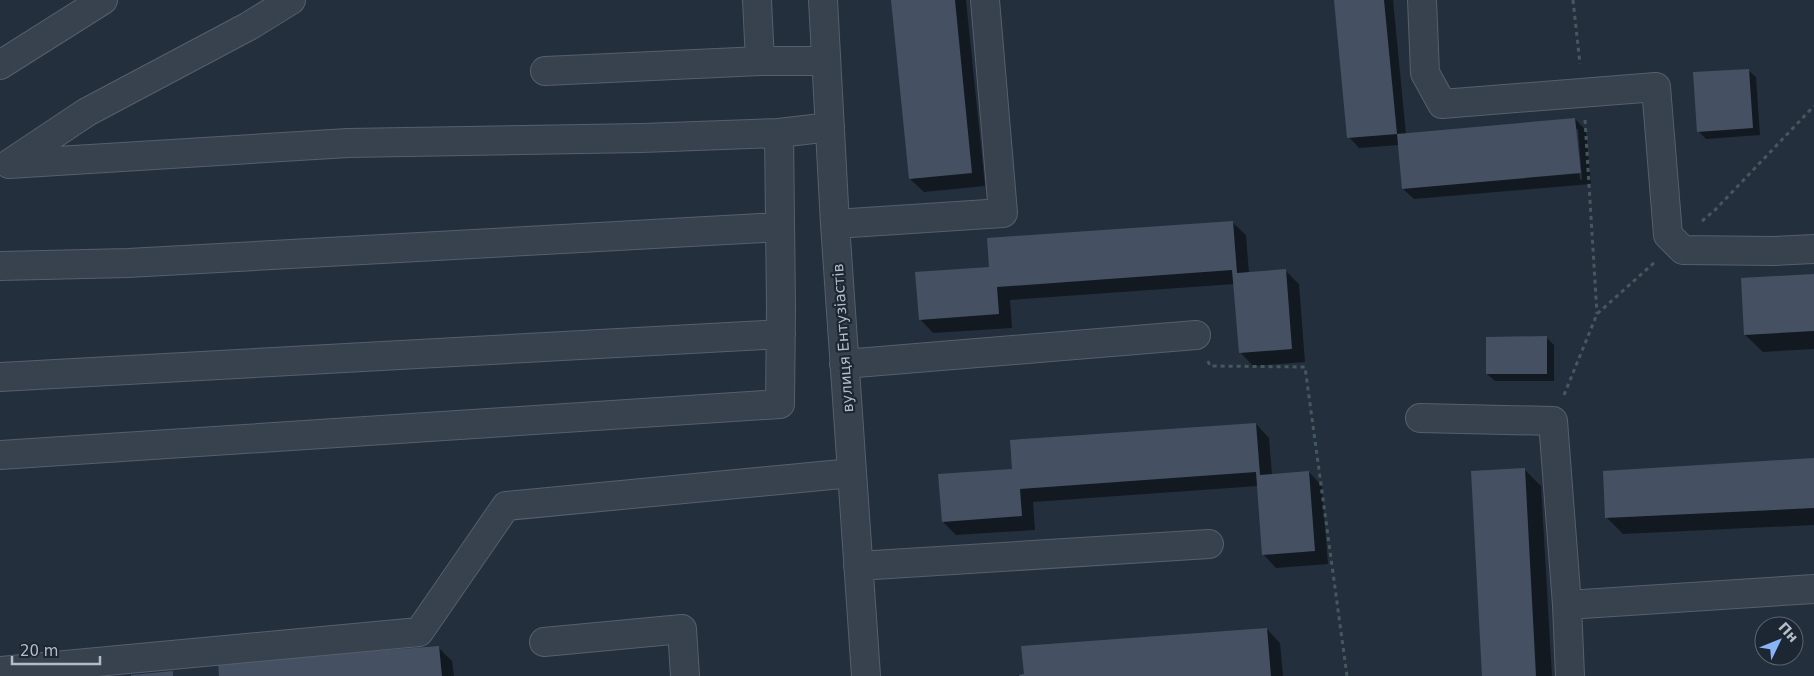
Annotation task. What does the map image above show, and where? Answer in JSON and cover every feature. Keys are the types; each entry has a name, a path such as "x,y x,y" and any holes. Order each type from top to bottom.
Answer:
{"street":[{"path":"0,65 103,0"},
{"path":"5,167 87,112 249,26 291,0"},
{"path":"757,0 760,61"},
{"name":"вулиця Ентузіастів","path":"823,0 835,224 866,676"},
{"path":"835,224 1003,213 985,0"},
{"path":"1422,0 1425,73 1442,104 1656,87 1668,235 1683,250 1814,249"},
{"path":"545,71 760,61 826,61"},
{"path":"5,167 348,143 642,138 779,133 830,128"},
{"path":"0,455 780,404 779,133"},
{"path":"0,266 128,263 780,227"},
{"path":"0,377 781,334"},
{"path":"844,364 1196,335"},
{"path":"1420,418 1553,421 1567,605 1570,676"},
{"path":"0,671 419,632 506,506 852,473"},
{"path":"858,566 1209,544"},
{"path":"1567,605 1814,589"},
{"path":"544,642 682,630 685,676"}],"path":[{"path":"1573,0 1584,92 1597,314"},
{"path":"1553,421 1597,314 1716,209 1814,106"},
{"path":"1196,335 1210,366 1305,367 1347,676"}],"building":[{"path":"891,0 955,0 972,173 909,179"},
{"path":"1334,0 1384,0 1397,134 1347,138"},
{"path":"1749,69 1753,128 1697,132 1693,72"},
{"path":"1575,118 1581,173 1402,189 1397,134"},
{"path":"1233,221 1237,273 1286,269 1292,349 1239,353 1232,270 997,287 999,314 919,320 915,272 989,267 987,238"},
{"path":"1814,274 1814,331 1744,335 1741,278"},
{"path":"1547,336 1547,374 1486,374 1486,337"},
{"path":"1256,423 1260,475 1309,471 1315,551 1262,555 1256,472 1020,489 1022,516 942,522 938,474 1012,469 1010,440"},
{"path":"1814,458 1814,508 1605,518 1603,471"},
{"path":"1525,468 1536,676 1482,676 1471,471"},
{"path":"1267,628 1271,676 1019,676 1024,674 1021,646"},
{"path":"439,646 442,676 219,676 218,663"},
{"path":"173,671 173,676 131,676 131,675"}]}
